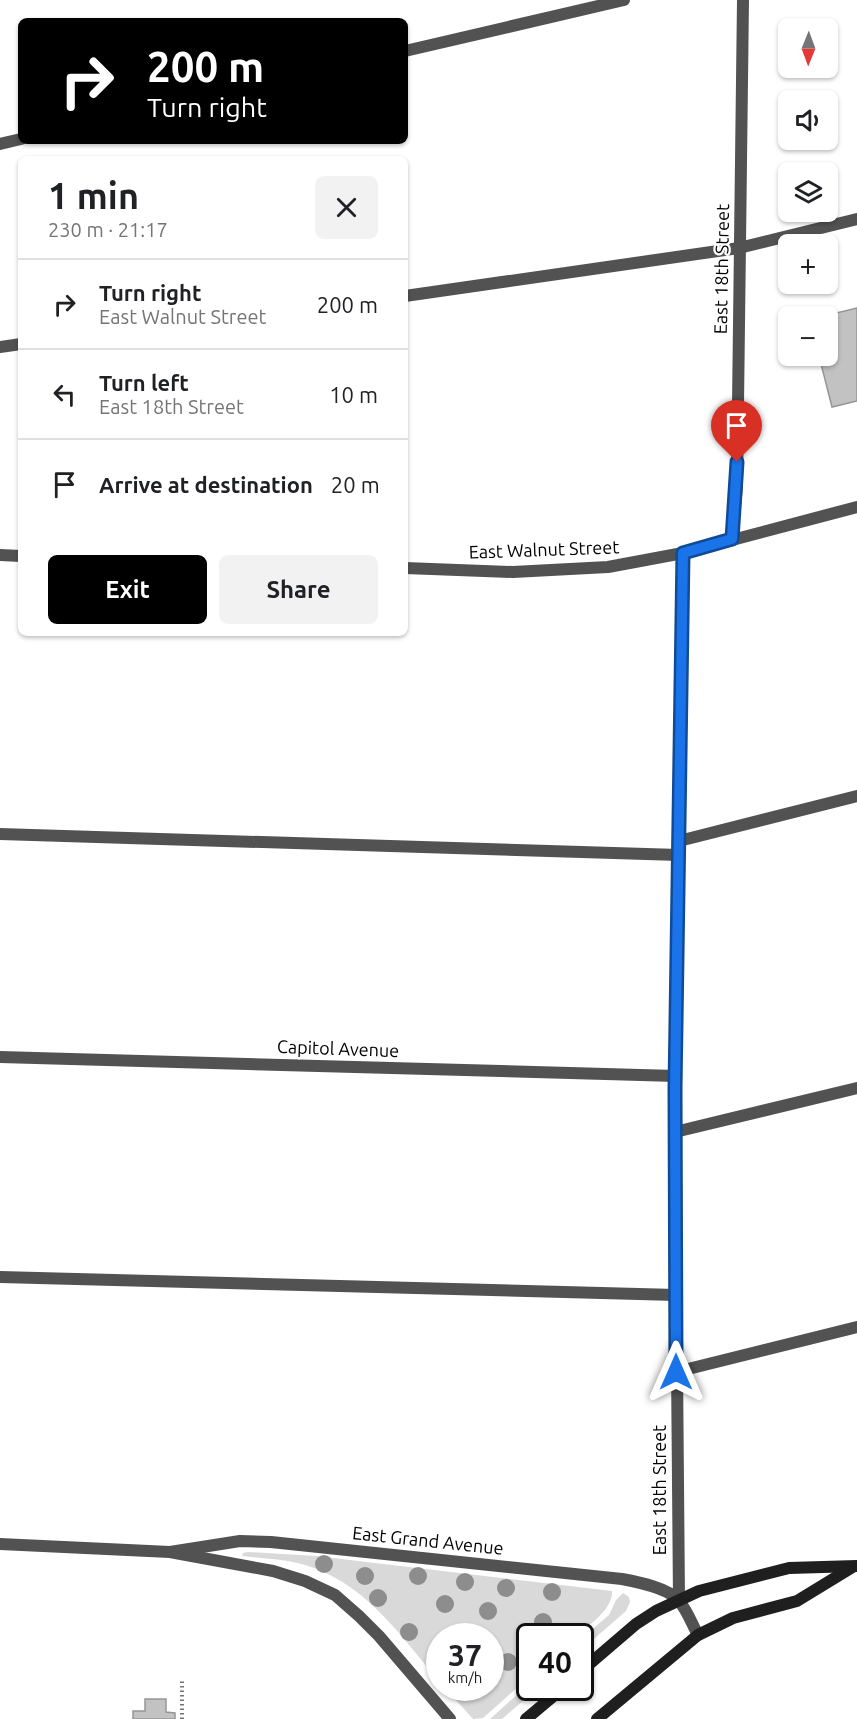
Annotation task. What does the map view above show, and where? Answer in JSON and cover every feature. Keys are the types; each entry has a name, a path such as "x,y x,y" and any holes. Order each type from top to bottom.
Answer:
{"main road":[{"path":"594,1660 636,1624 679,1600 712,1587 789,1568 854,1567"},
{"path":"597,1719 698,1635 733,1618 797,1601 854,1567"},
{"path":"526,1719 547,1701"}],"street":[{"path":"408,50 624,0"},
{"name":"East 18th Street","path":"732,539 737,486 743,0"},
{"path":"0,144 18,140"},
{"path":"408,296 739,248 857,219"},
{"path":"0,347 18,344"},
{"name":"East Walnut Street","path":"408,568 513,572 608,567 683,553 857,507"},
{"name":"East 18th Street","path":"679,1600 675,1132 683,553"},
{"path":"0,555 18,556"},
{"path":"679,841 857,796"},
{"path":"0,834 679,855"},
{"name":"Capitol Avenue","path":"0,1057 676,1076"},
{"path":"675,1132 857,1088"},
{"path":"0,1277 676,1295"},
{"path":"676,1372 857,1327"},
{"name":"East Grand Avenue","path":"170,1552 240,1541 313,1546 640,1582 660,1589 679,1600"},
{"name":"East Grand Avenue","path":"0,1544 170,1552 273,1571 305,1581 335,1595 379,1636 450,1719"},
{"path":"679,1600 698,1635"}],"path":[{"path":"182,1682 182,1719"}],"shaded area":[{"path":"243,1553 316,1556 612,1591 608,1605 592,1623 516,1623 516,1689 504,1699 504,1623 426,1623 426,1665 384,1616 352,1588 334,1577 305,1565 242,1556"},
{"path":"623,1593 629,1597 630,1602 626,1611 594,1639 594,1628 609,1615 616,1600"},
{"path":"516,1696 516,1701 523,1701 502,1719 490,1719"},
{"path":"457,1701 502,1701 483,1718 473,1719"}],"building":[{"path":"857,308 857,401 832,407 822,366 838,366 838,313"},
{"path":"145,1699 166,1699 166,1712 175,1713 175,1719 133,1719 133,1711 145,1711"}],"route":[{"path":"676,1372 675,1089 683,553 732,539 737,462"}]}
